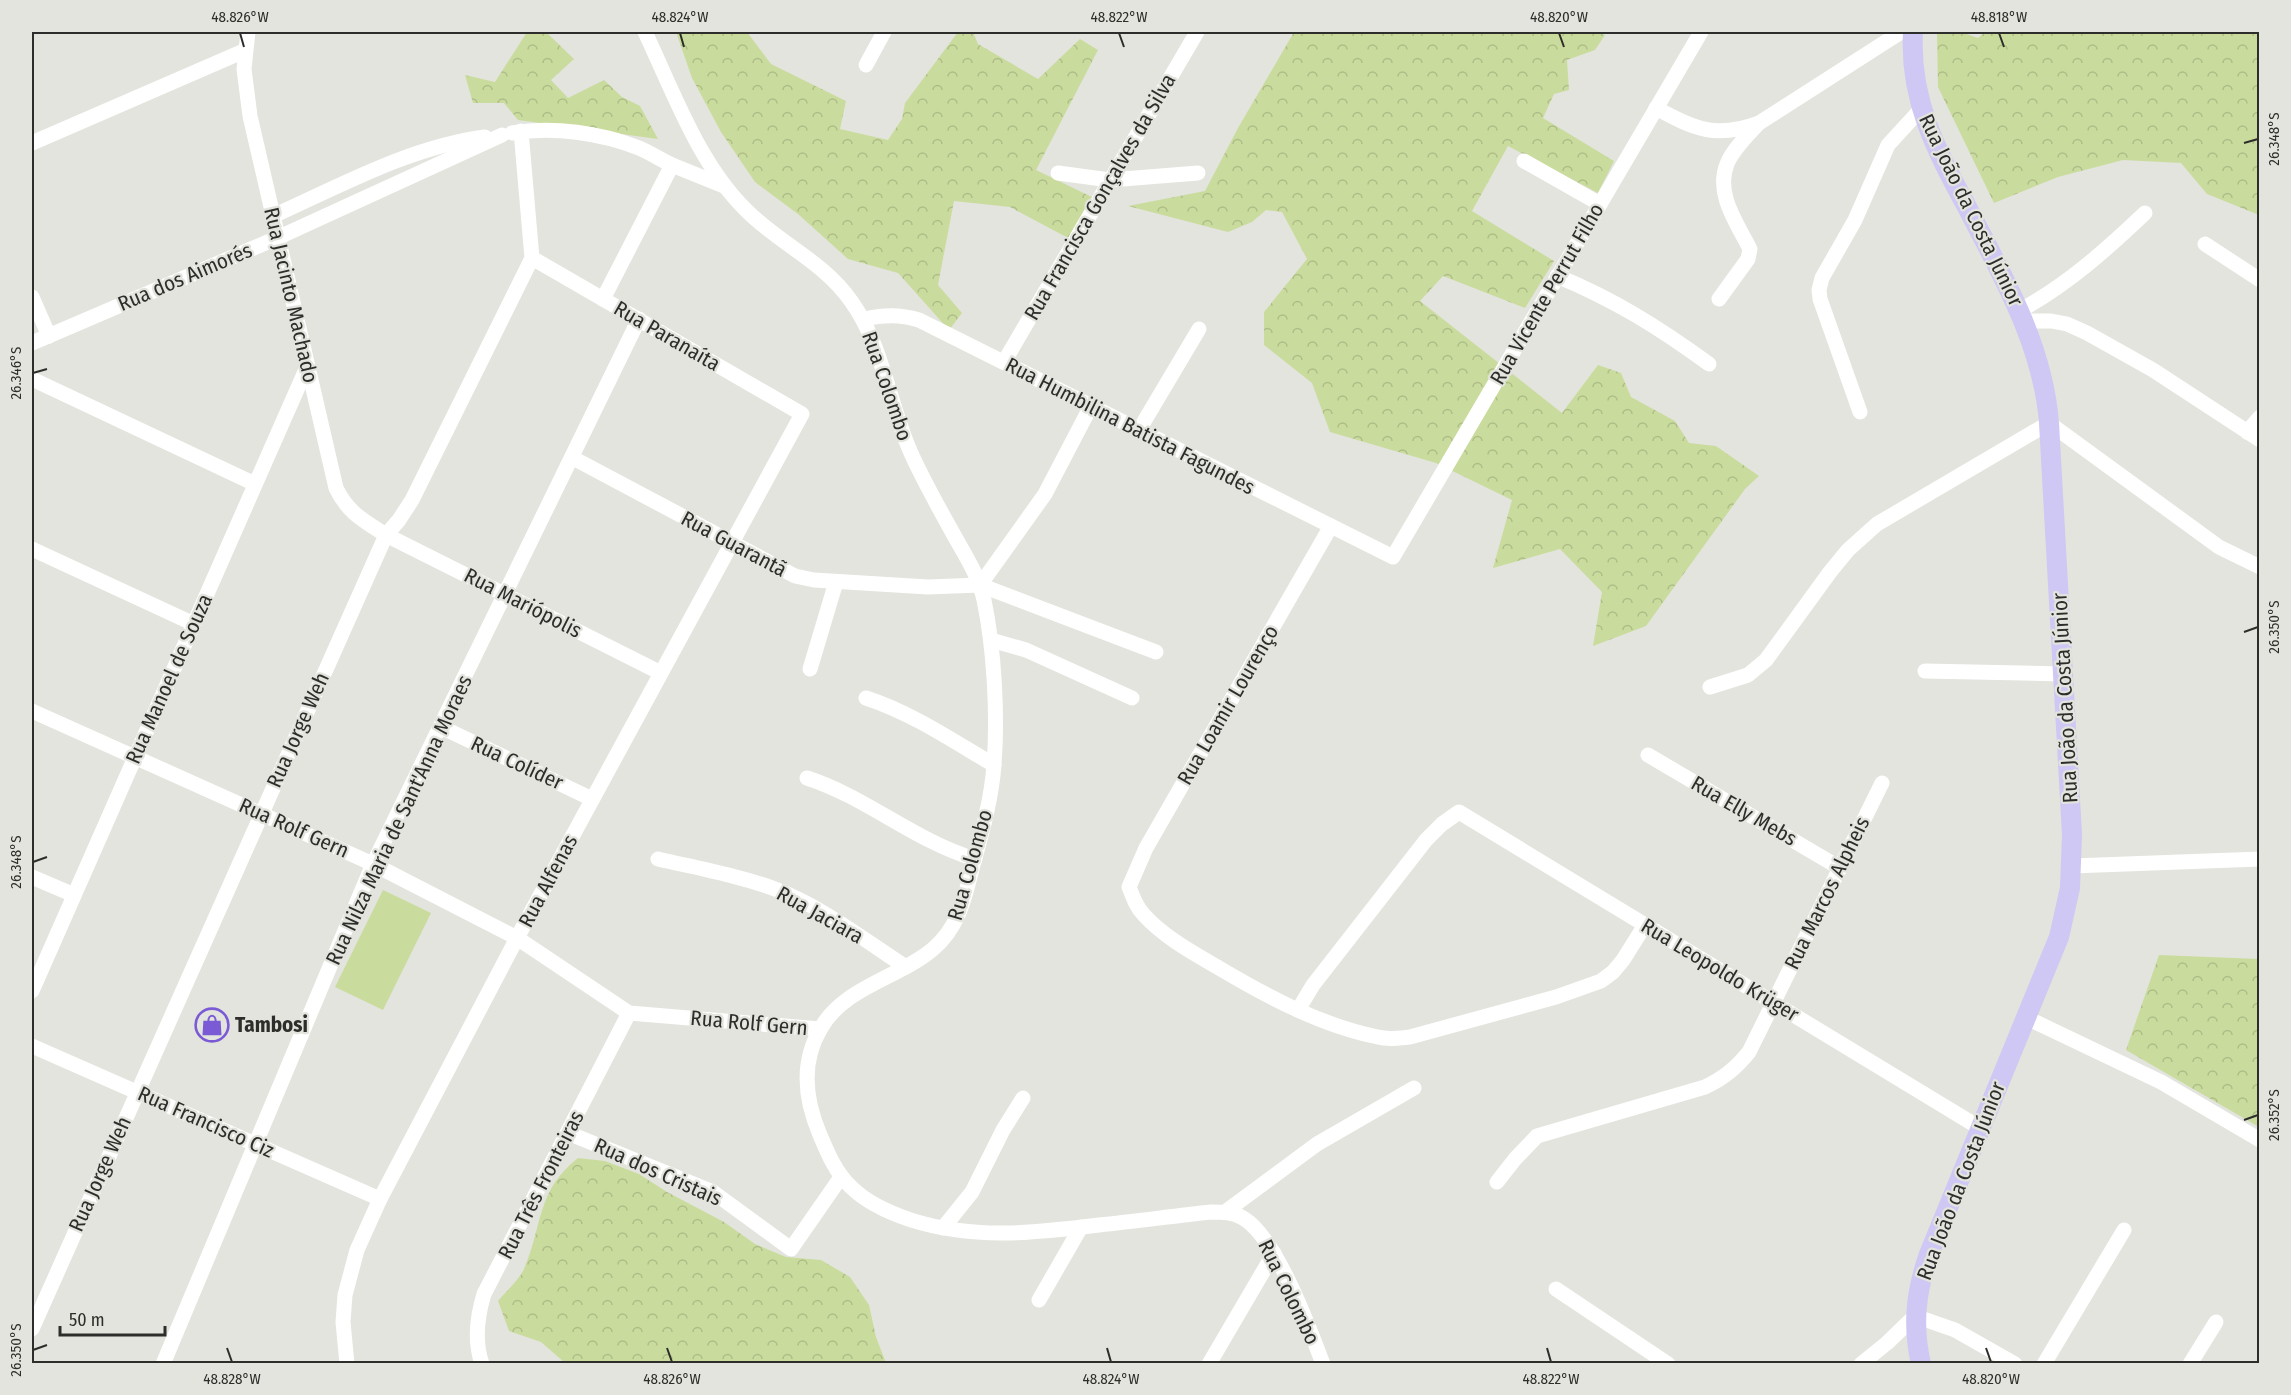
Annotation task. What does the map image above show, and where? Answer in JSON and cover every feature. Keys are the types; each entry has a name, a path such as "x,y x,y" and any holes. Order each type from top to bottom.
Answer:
{"main road":[{"name":"Rua João da Costa Júnior","path":"1913,32 1913,70 1921,109 1948,173 2022,316 2043,380 2049,423 2072,866 2066,912 2059,937 1920,1279 1915,1316 1921,1364"}],"street":[{"name":"Rua Jacinto Machado","path":"248,32 244,51 245,88 250,116 336,488 343,503 353,514 386,535"},
{"name":"Rua Colombo","path":"645,32 699,145 725,186 749,214 835,280 863,319 874,344 900,428 912,456 980,585 991,640 994,765 975,859 962,907 949,933 924,957 835,1009 820,1029 810,1053 806,1072 809,1107 831,1159 841,1177 853,1190 885,1210 943,1228 1002,1234 1211,1212 1225,1212 1242,1217 1259,1231 1274,1253 1323,1364"},
{"path":"866,65 884,32"},
{"name":"Rua Francisca Gonçalves da Silva","path":"1004,362 1197,32"},
{"name":"Rua Vicente Perrut Filho","path":"1392,557 1699,32"},
{"path":"1719,299 1748,259 1750,249 1728,206 1724,180 1727,165 1733,153 1759,123 1901,32"},
{"path":"32,143 244,51"},
{"path":"1656,108 1688,126 1702,130 1717,132 1759,123"},
{"path":"1860,412 1819,290 1822,278 1855,220 1888,145 1921,109"},
{"path":"521,131 532,258"},
{"name":"Rua dos Aimorés","path":"273,216 407,156 438,145 521,131 578,133 612,140 640,148 672,165 725,186"},
{"name":"Rua dos Aimorés","path":"32,343 278,238 502,135"},
{"path":"1524,160 1600,204"},
{"path":"603,299 672,165"},
{"path":"1058,173 1110,180 1198,173"},
{"path":"2022,316 2113,244 2145,213"},
{"path":"2205,244 2259,279"},
{"name":"Rua Paranaíta","path":"532,258 802,414"},
{"name":"Rua Jorge Weh","path":"32,1329 386,535 399,520 417,491 532,258"},
{"path":"1557,276 1601,294 1631,311 1666,332 1709,364"},
{"path":"32,297 49,336"},
{"name":"Rua Humbilina Batista Fagundes","path":"863,319 885,315 910,318 1004,362 1392,557"},
{"path":"2022,316 2067,324 2087,333 2170,381 2253,436 2259,417"},
{"name":"Rua Nilza Maria de Sant'Anna Moraes","path":"163,1364 373,864 639,319"},
{"path":"1139,430 1199,329"},
{"name":"Rua Manoel de Souza","path":"32,991 307,367"},
{"path":"32,379 255,484"},
{"path":"1091,406 1045,494 980,585 1156,652"},
{"name":"Rua Alfenas","path":"346,1364 343,1322 345,1295 357,1250 380,1199 517,938 802,414"},
{"path":"1710,687 1748,675 1766,660 1830,572 1848,550 1877,524 2049,423 2219,547 2259,567"},
{"name":"Rua Guarantã","path":"573,458 795,576 836,582 928,587 980,585"},
{"name":"Rua Loamir Lourenço","path":"1298,1010 1241,981 1177,943 1142,914 1134,902 1129,887 1146,848 1331,526"},
{"name":"Rua Mariópolis","path":"386,535 661,673"},
{"path":"32,549 194,624"},
{"path":"810,669 836,582"},
{"path":"991,640 1026,650 1132,698"},
{"path":"1925,670 2063,674"},
{"path":"866,698 890,706 923,723 994,765"},
{"name":"Rua Rolf Gern","path":"32,711 373,864 517,938 629,1013 820,1029"},
{"name":"Rua Colíder","path":"441,727 592,799"},
{"name":"Rua Elly Mebs","path":"1648,755 1840,868"},
{"path":"807,778 831,786 947,849 975,859"},
{"name":"Rua Marcos Alpheis","path":"1497,1182 1515,1158 1537,1136 1706,1087 1738,1065 1749,1052 1882,783"},
{"name":"Rua Leopoldo Krüger","path":"1298,1010 1313,986 1426,840 1442,824 1459,812 1980,1128"},
{"name":"Rua Jaciara","path":"658,859 751,881 802,900 906,967"},
{"path":"2072,866 2259,859"},
{"path":"32,877 74,895"},
{"path":"1298,1010 1379,1038 1410,1037 1556,997 1601,981 1614,972 1645,926"},
{"name":"Rua Três Fronteiras","path":"482,1364 478,1344 478,1326 484,1294 629,1013"},
{"path":"2026,1018 2161,1082 2259,1140"},
{"name":"Rua Francisco Ciz","path":"32,1046 380,1199"},
{"path":"1225,1212 1317,1144 1414,1088"},
{"path":"943,1228 972,1192 1003,1130 1023,1098"},
{"name":"Rua dos Cristais","path":"568,1133 713,1192 791,1249 841,1177"},
{"path":"1039,1300 1081,1227"},
{"path":"2044,1364 2124,1230"},
{"path":"1209,1364 1274,1253"},
{"path":"1556,1289 1668,1364"},
{"path":"1861,1364 1892,1339 1915,1316 1955,1330 2015,1364"},
{"path":"2190,1364 2216,1322"}],"green space":[{"path":"527,32 546,32 574,59 551,80 568,98 604,80 622,97 640,106 658,139 518,120 504,103 473,103 465,75 495,82"},
{"path":"676,32 747,32 771,64 846,101 840,129 888,140 902,119 905,103 958,32 973,32 978,44 1038,79 1080,39 1098,50 1036,170 1094,198 1070,239 1010,207 954,201 938,285 962,313 949,330 898,273 848,259 798,214 755,182 721,132 692,78"},
{"path":"1294,32 1598,32 1605,35 1595,50 1567,60 1569,90 1554,94 1543,118 1614,161 1598,193 1508,146 1472,211 1554,261 1525,308 1443,276 1420,301 1562,413 1598,365 1621,373 1631,397 1675,421 1689,443 1716,446 1759,476 1745,489 1646,626 1593,646 1602,592 1560,549 1493,568 1512,500 1436,463 1330,432 1312,383 1264,345 1264,312 1307,259 1282,212 1266,210 1252,222 1228,232 1128,206 1205,191 1238,128"},
{"path":"1937,32 1961,32 1978,38 1985,32 2259,32 2259,215 2207,194 2181,163 2123,160 2058,177 1994,203 1938,87"},
{"path":"383,890 431,913 383,1010 335,987"},
{"path":"2159,955 2259,959 2259,1127 2126,1050"},
{"path":"578,1158 605,1161 639,1174 667,1192 724,1222 755,1244 786,1257 821,1260 850,1277 869,1305 876,1337 886,1363 565,1363 541,1342 509,1331 498,1301 524,1269 547,1196 564,1170"}],"place":[{"name":"Tambosi","path":"212,1025"}]}
